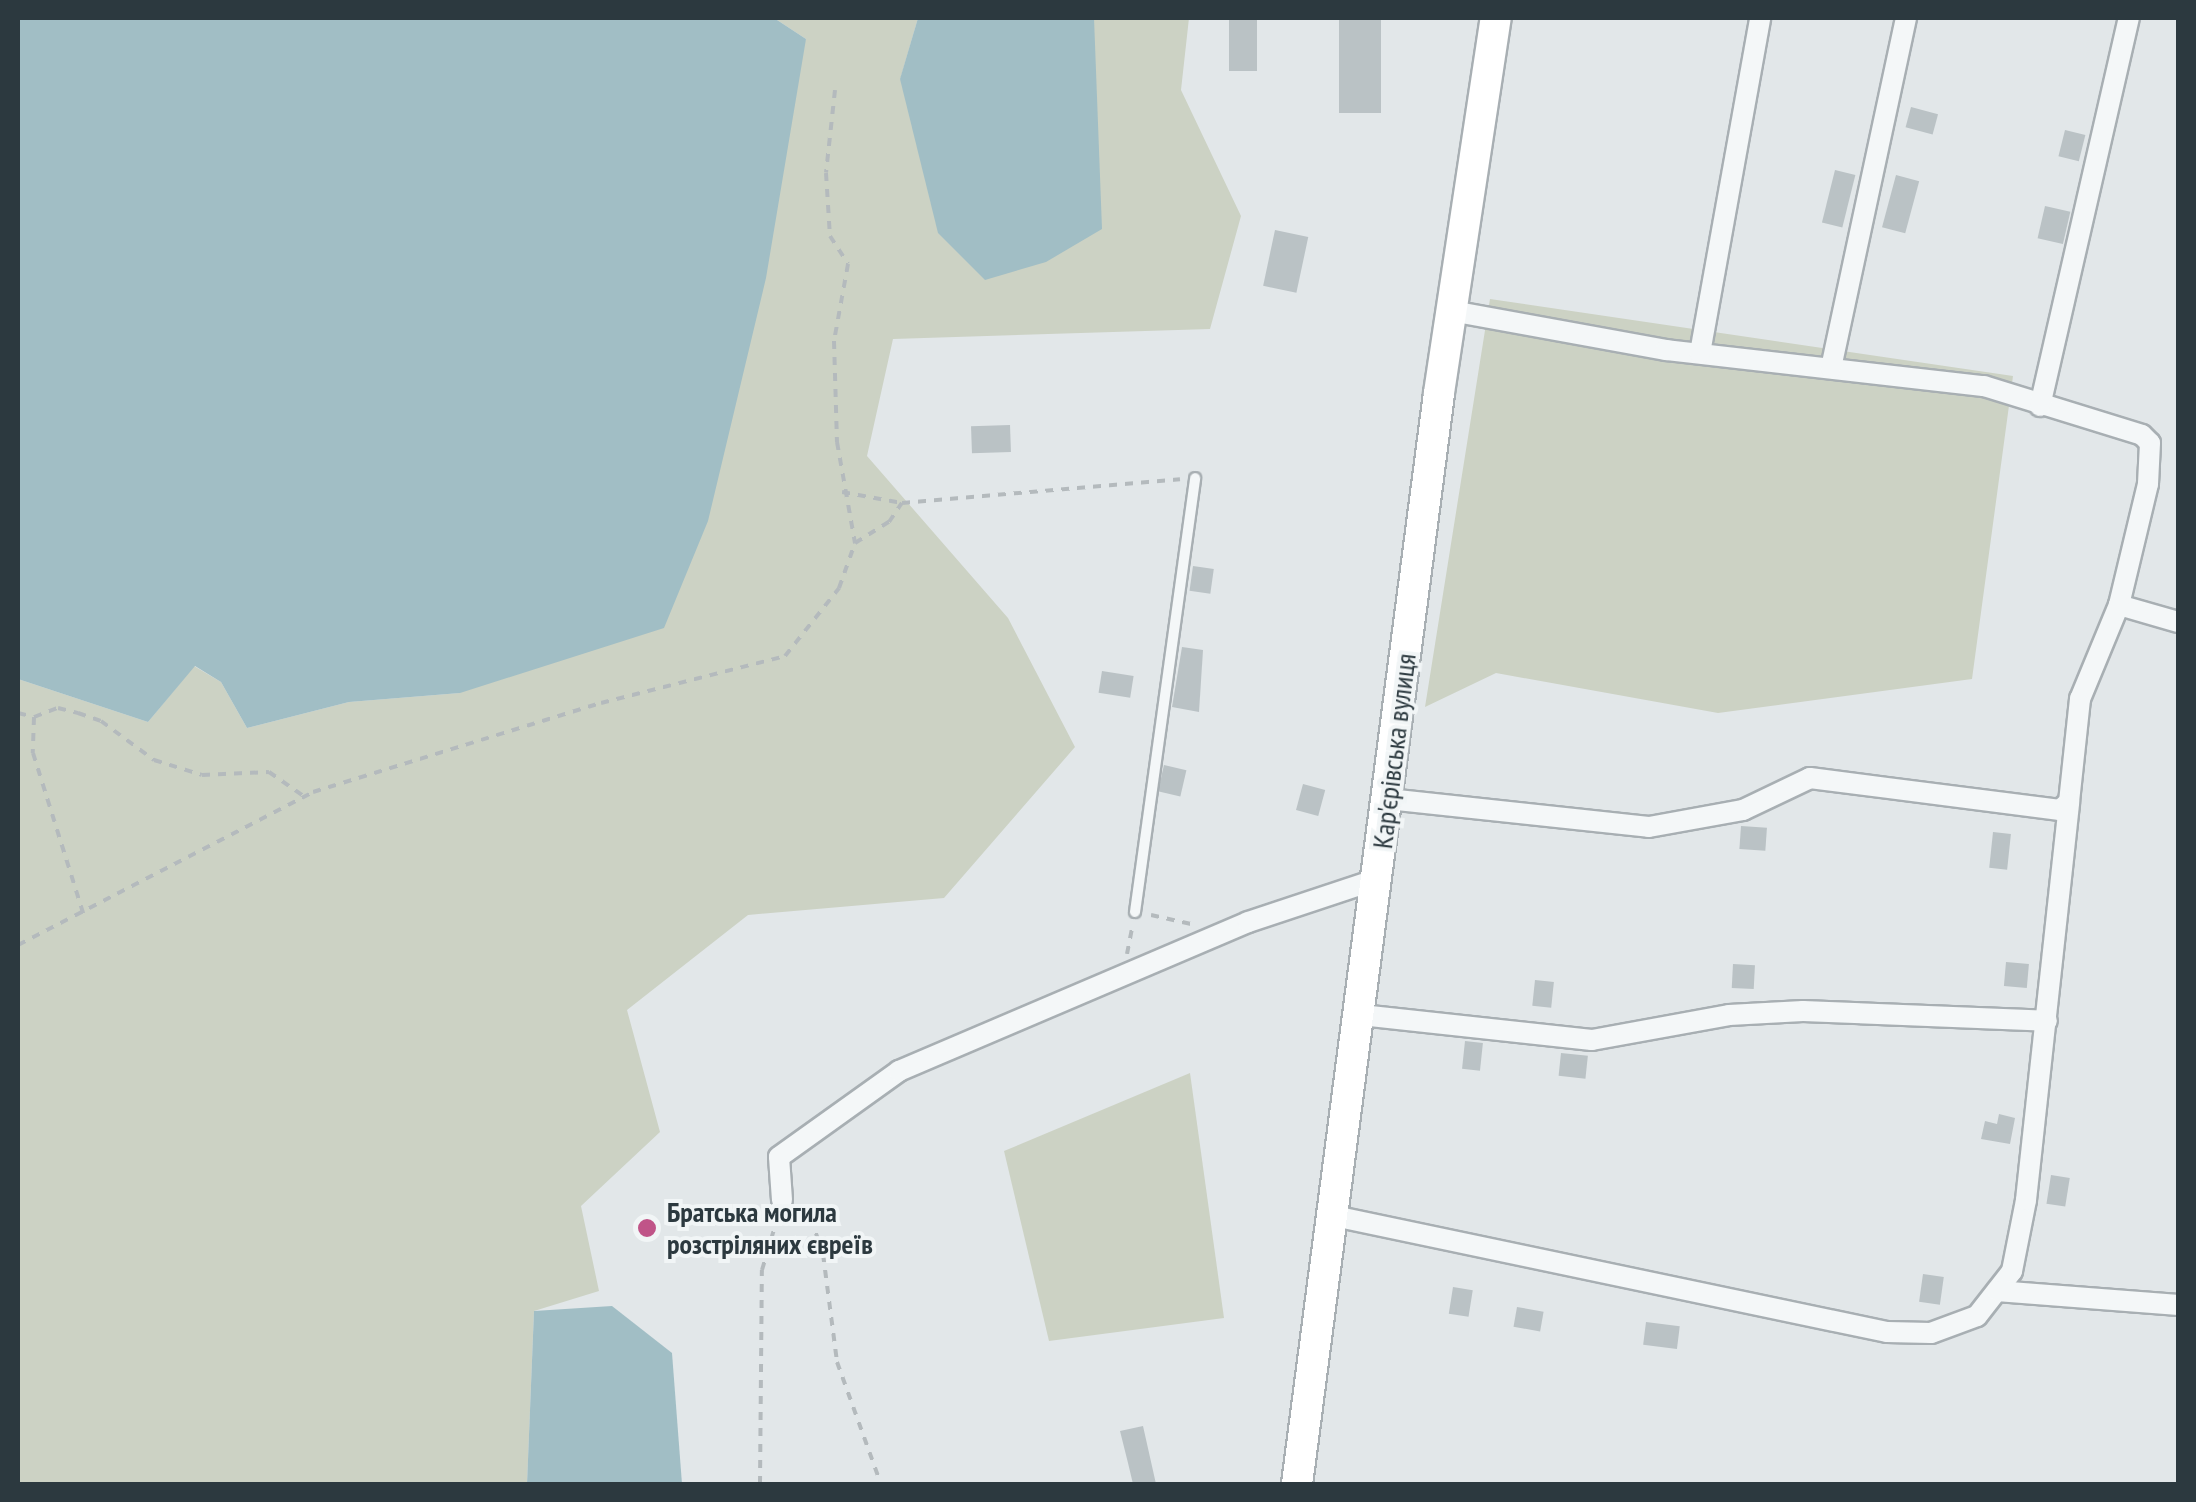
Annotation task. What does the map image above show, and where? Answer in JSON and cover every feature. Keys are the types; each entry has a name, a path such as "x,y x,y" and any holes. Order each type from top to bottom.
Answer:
{"street":[{"name":"Кар'єрівська вулиця","path":"1297,1484 1451,310 1496,18"},
{"path":"1700,353 1760,18"},
{"path":"1831,368 1906,18"},
{"path":"2040,406 2129,18"},
{"path":"1334,1216 1887,1332 1931,1333 1977,1316 2012,1272 2026,1200 2080,699 2119,606 2148,484 2150,443 1984,386 1700,353 1451,310"},
{"path":"2119,606 2178,622"},
{"path":"1388,800 1649,827 1743,810 1810,778 1962,795 2042,812 2069,802"},
{"path":"782,1200 779,1157 899,1071 1224,932 1378,878"},
{"path":"1360,1015 1592,1040 1730,1015 1803,1011 2047,1021"},
{"path":"1997,1290 2178,1305"}],"lane":[{"path":"1135,912 1195,478"}],"path":[{"path":"18,945 304,797 602,702 785,656 839,588 855,543 842,492 834,340 848,264 830,236 826,174 835,90"},
{"path":"842,492 902,503 1195,478"},
{"path":"855,543 889,522 902,503"},
{"path":"18,713 34,717 58,708 78,713 102,721 154,760 202,775 270,772 304,797"},
{"path":"34,717 33,753 83,913"},
{"path":"1123,975 1135,912 1224,932"},
{"path":"760,1484 762,1270 782,1200 811,1218 824,1254 836,1362 881,1484"}],"shaded area":[{"path":"774,18 918,18 900,80 1094,18 1189,18 1181,90 1241,216 1210,329 893,339 867,456 1008,618 1075,747 944,898 748,915 627,1010 660,1132 581,1206 599,1291 534,1311 527,1484 18,1484 18,679 148,722 194,666 221,682 247,728 349,702 460,693 806,39"},
{"path":"1490,299 2013,376 1972,679 1718,713 1496,673 1425,707"},
{"path":"1190,1073 1224,1318 1049,1341 1004,1151"}],"water":[{"path":"18,18 774,18 806,39 766,278 708,521 664,628 460,693 349,702 247,728 221,682 195,666 148,722 18,679"},
{"path":"918,18 1094,18 1102,229 1046,262 985,280 938,233 900,79"},
{"path":"612,1306 672,1353 682,1484 527,1484 534,1311"}],"building":[{"path":"1229,18 1257,18 1257,71 1229,71"},
{"path":"1339,18 1381,18 1381,113 1339,113"},
{"path":"1911,107 1938,114 1933,135 1906,127"},
{"path":"2065,130 2085,135 2079,161 2058,156"},
{"path":"1835,170 1855,175 1842,227 1822,222"},
{"path":"1896,175 1919,181 1905,233 1882,227"},
{"path":"2045,206 2070,212 2063,244 2038,238"},
{"path":"1275,230 1308,237 1296,293 1263,286"},
{"path":"1010,425 1011,452 972,453 971,426"},
{"path":"1193,566 1214,569 1210,594 1190,591"},
{"path":"1182,647 1203,650 1199,712 1172,707"},
{"path":"1102,671 1134,676 1130,698 1099,693"},
{"path":"1164,765 1186,770 1180,796 1158,791"},
{"path":"1303,784 1325,790 1318,816 1296,810"},
{"path":"1741,826 1767,828 1765,851 1739,849"},
{"path":"1993,832 2011,834 2007,870 1989,868"},
{"path":"2006,962 2029,964 2027,988 2004,986"},
{"path":"1733,964 1755,965 1754,989 1732,988"},
{"path":"1535,980 1554,982 1551,1008 1532,1006"},
{"path":"1465,1041 1483,1043 1480,1071 1462,1069"},
{"path":"1561,1053 1588,1056 1585,1079 1559,1076"},
{"path":"1999,1114 2015,1118 2010,1144 1981,1139 1985,1121 1997,1124"},
{"path":"2051,1175 2070,1178 2065,1207 2046,1204"},
{"path":"1923,1274 1944,1277 1940,1305 1919,1302"},
{"path":"1453,1287 1473,1290 1469,1317 1449,1314"},
{"path":"1517,1307 1544,1312 1540,1331 1514,1327"},
{"path":"1646,1322 1680,1326 1677,1349 1643,1345"},
{"path":"1143,1426 1156,1484 1133,1484 1120,1431"}],"place":[{"name":"Братська могила розстріляних євреїв","path":"647,1228"}]}
